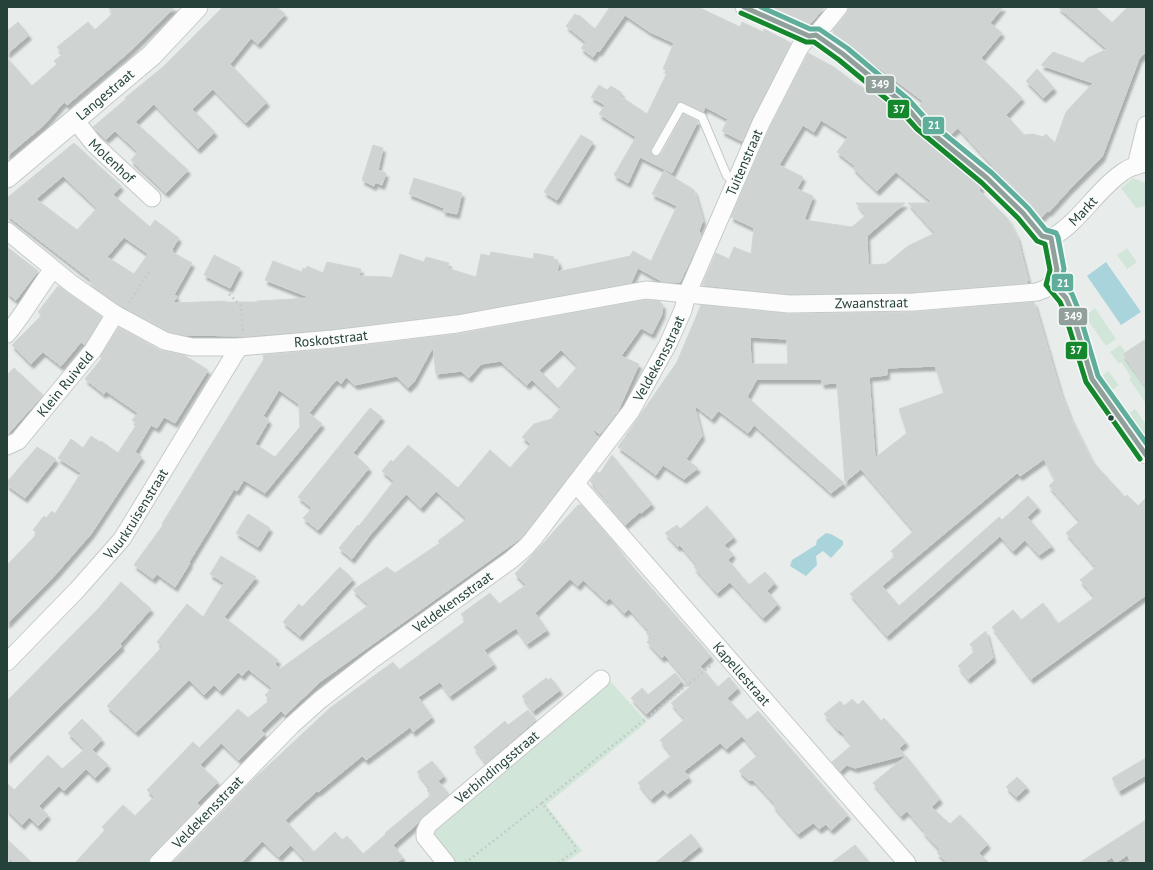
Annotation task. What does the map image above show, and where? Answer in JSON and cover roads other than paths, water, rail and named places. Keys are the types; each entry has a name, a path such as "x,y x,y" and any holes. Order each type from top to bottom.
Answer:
{"street":[{"name":"Langestraat","path":"7,177 152,55 197,7"},
{"path":"744,7 813,36 843,54 905,105 921,124 987,178 1023,213 1042,236 1051,238 1057,270 1053,283 1066,298 1071,309 1092,379 1146,455"},
{"name":"Tuitenstraat","path":"687,294 760,123 800,47 813,36 838,7"},
{"name":"Molenhof","path":"75,120 94,144 152,198"},
{"name":"Markt","path":"1051,238 1069,225 1112,181 1123,172 1141,165 1146,125"},
{"name":"Roskotstraat","path":"7,231 72,284 118,316 164,341 192,347 241,346 333,339 457,324 646,290 687,294"},
{"path":"7,334 21,317 28,304 53,269"},
{"name":"Zwaanstraat","path":"687,294 789,304 914,302 1037,292 1045,289 1053,283"},
{"name":"Veldekensstraat","path":"158,863 291,726 320,700 373,659 511,560 526,547 632,411 668,344 683,310 687,294"},
{"name":"Klein Ruiveld","path":"7,446 18,441 93,350 118,316"},
{"name":"Vuurkruisenstraat","path":"7,662 77,590 122,539 241,346"},
{"name":"Kapellestraat","path":"576,484 907,863"},
{"name":"Verbindingsstraat","path":"446,863 425,837 425,832 428,825 601,679"}],"lane":[{"path":"656,151 680,107 702,117 727,176 736,180"}],"water":[{"path":"1106,262 1141,312 1121,325 1087,276"},
{"path":"826,533 831,534 843,541 843,545 831,558 823,551 816,556 817,565 806,576 790,566 792,560 816,545 817,540"}]}
